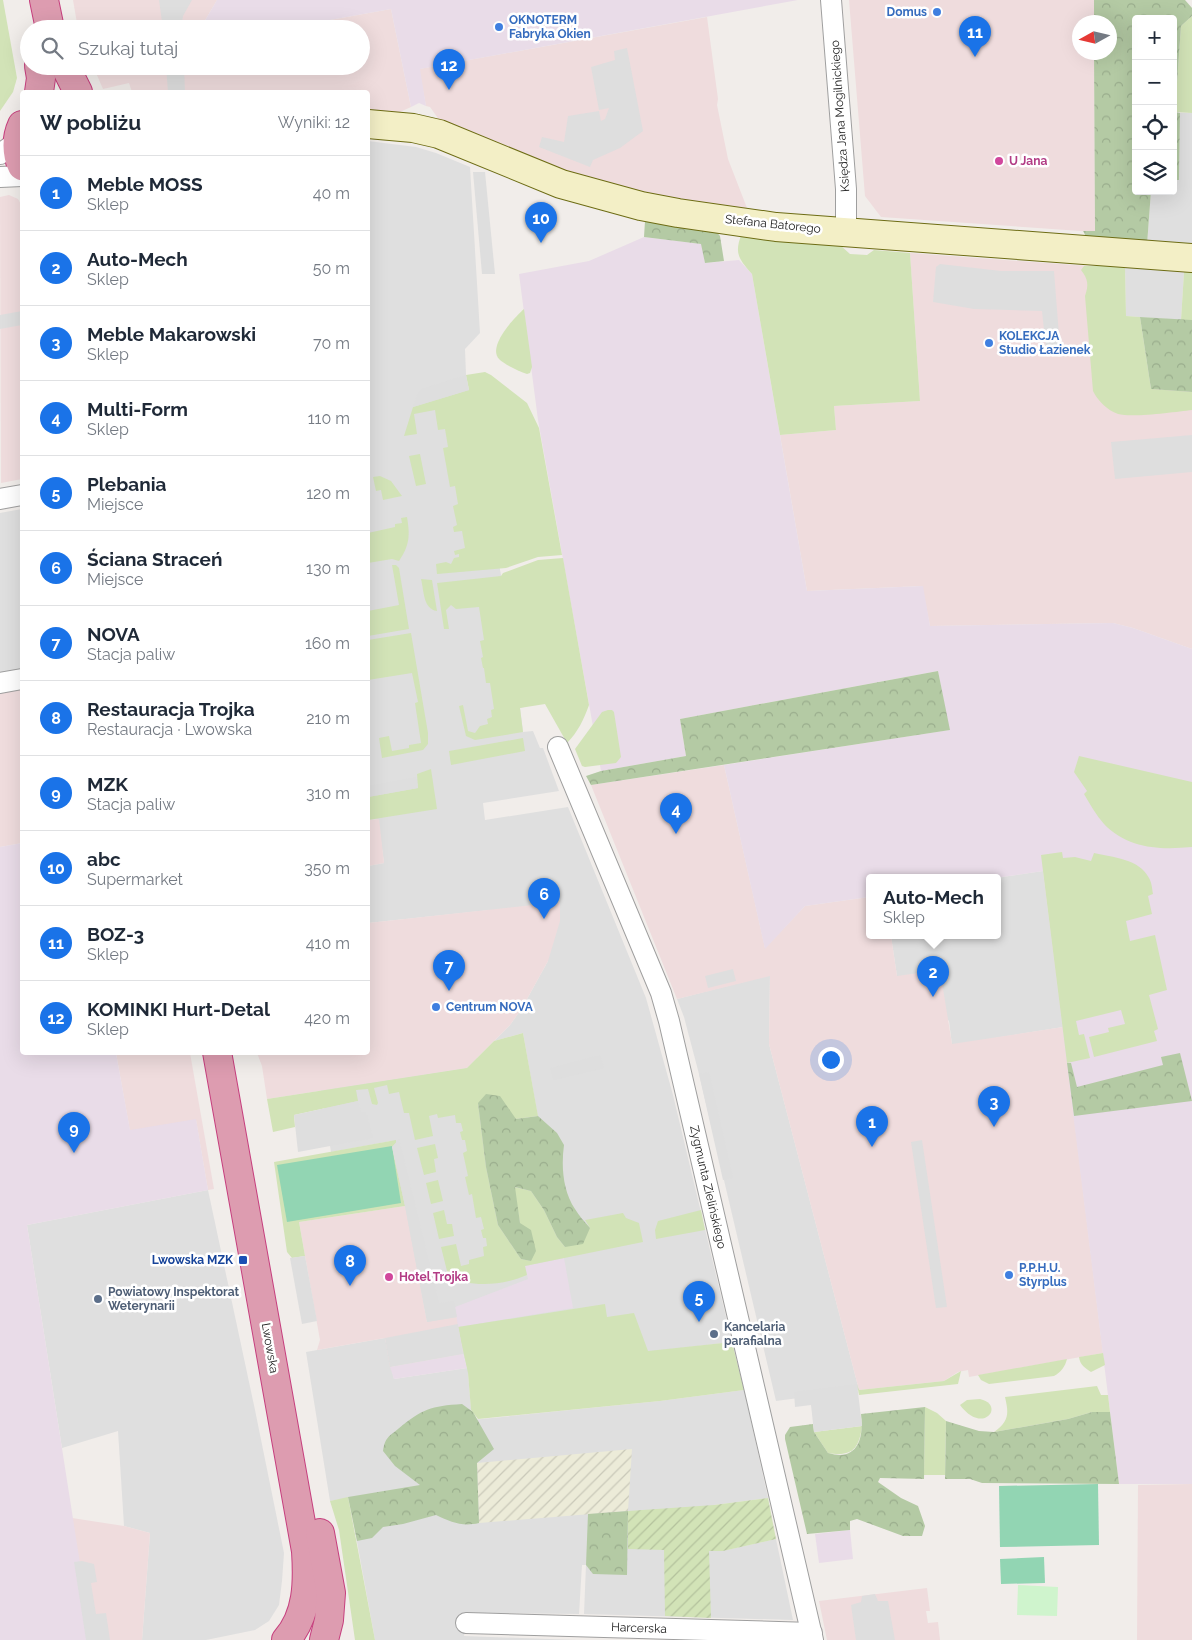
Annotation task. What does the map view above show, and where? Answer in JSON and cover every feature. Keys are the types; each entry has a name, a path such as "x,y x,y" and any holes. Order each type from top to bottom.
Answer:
{"highway":[{"path":"26,0 30,20"},
{"path":"44,0 48,20"},
{"path":"39,90 40,75"},
{"path":"70,75 77,90"},
{"name":"Lwowska","path":"217,1055 306,1551 308,1579 306,1597 300,1620 286,1640"},
{"name":"Lwowska","path":"236,1055 331,1593 329,1620 324,1640"},
{"path":"331,1593 340,1640"}],"street":[{"name":"Księdza Jana Mogilnickiego","path":"831,0 846,189 846,232"},
{"name":"Stefana Batorego","path":"370,124 413,128 439,134 561,184 642,206 776,227 1192,258"},
{"path":"0,177 20,176"},
{"path":"0,499 20,495"},
{"path":"0,683 20,679"},
{"name":"Zygmunta Zielińskiego","path":"558,747 661,993 813,1636"},
{"name":"Harcerska","path":"466,1623 813,1636"}],"shaded area":[{"path":"73,0 217,0 205,20 76,20"},
{"path":"159,0 192,0 182,20 162,20"},
{"name":"OKNOTERM Fabryka Okien","path":"217,0 798,0 420,69 426,106 419,103 411,107 391,9 330,20 205,20"},
{"path":"849,0 1094,0 1094,15 1072,15 1072,60 1094,60 1095,232 881,217 865,196"},
{"path":"391,9 411,107 391,116 370,114 370,90 131,90 129,83 103,89 97,75 370,75 370,20 330,20"},
{"path":"707,17 718,99 717,105 728,159 747,208 727,207 632,193 588,181 440,121 430,107 426,106 419,69"},
{"path":"627,48 643,131 620,148 593,160 590,167 539,147 542,137 564,142 568,116 599,111 601,121 605,119 609,108 599,110 591,67 615,60 614,51"},
{"path":"167,75 184,75 185,90 168,90"},
{"path":"1180,113 1192,113 1192,247 1147,245 1151,195 1177,195 1177,180 1179,180"},
{"path":"370,141 416,147 470,167 480,333 465,349 466,375 524,707 520,708 523,732 533,731 540,748 543,748 559,791 483,803 485,820 568,807 646,998 673,1095 732,1342 468,1373 472,1420 660,1401 744,1390 768,1498 714,1505 722,1551 776,1539 793,1620 584,1614 586,1565 582,1565 579,1614 468,1613 464,1636 577,1640 375,1640 349,1498 330,1501 306,1352 385,1338 394,1379 467,1368 463,1354 427,1322 391,1141 331,1152 321,1090 467,1068 477,1058 548,1174 523,1033 494,1041 510,1025 522,1008 548,961 490,910 370,923 370,866 384,863 378,819 370,820"},
{"path":"473,172 485,172 495,274 482,274"},
{"path":"9,195 18,199 20,202 20,479 1,483 0,197"},
{"path":"644,237 702,244 705,263 739,260 752,274 807,591 923,586 930,626 1113,623 1133,628 1192,649 1192,1484 1119,1484 1043,871 1001,877 1001,874 866,874 866,897 805,906 765,949 724,765 949,730 938,671 680,719 686,756 601,771 538,420 519,274 589,261"},
{"path":"910,253 1088,266 1097,384 1192,392 1192,649 1133,628 1113,623 930,626 922,586 807,591 780,435 836,430 834,406 920,401"},
{"path":"940,264 1001,271 1054,271 1060,348 1046,349 1042,311 974,309 933,302 936,267"},
{"path":"1125,266 1184,272 1181,320 1126,316"},
{"path":"20,311 20,325 0,329 0,315"},
{"path":"466,375 469,390 413,407 418,393 424,388"},
{"path":"1192,435 1192,472 1115,479 1111,442"},
{"path":"20,509 20,671 0,676 0,513"},
{"path":"20,687 20,843 0,847 0,691"},
{"path":"724,765 765,948 805,906 866,897 866,939 891,939 897,976 940,970 952,1044 1063,1027 1103,1353 969,1377 968,1370 958,1372 944,1381 859,1390 769,1044 770,976 677,999 591,785"},
{"path":"416,777 418,788 370,797 370,786"},
{"path":"379,819 384,863 370,866 370,820"},
{"path":"20,843 20,1055 116,1055 130,1130 196,1119 208,1190 27,1225 92,1640 0,1640 0,847"},
{"path":"1043,871 1063,1027 952,1045 949,1021 897,976 891,939 1001,939 1001,877"},
{"path":"560,902 560,921 548,961 522,1008 510,1025 467,1068 267,1099 262,1066 258,1055 370,1055 370,923"},
{"path":"733,969 736,981 708,988 705,976"},
{"path":"770,975 769,1044 859,1390 776,1401 699,1074 684,1017 677,999"},
{"path":"116,1055 190,1055 214,1189 208,1190 196,1120 130,1131"},
{"path":"600,1055 604,1068 553,1080 550,1068"},
{"path":"709,1072 733,1178 723,1180 699,1074"},
{"path":"358,1101 361,1112 366,1112 373,1138 298,1152 294,1115"},
{"path":"399,1139 439,1303 454,1301 457,1317 427,1322 392,1147"},
{"path":"922,1140 947,1307 936,1308 911,1142"},
{"path":"208,1190 284,1553 279,1605 269,1621 255,1630 206,1640 142,1640 150,1533 124,1526 118,1431 62,1448 27,1225"},
{"name":"Hotel Trojka","path":"405,1206 427,1322 457,1317 463,1354 390,1367 385,1338 317,1350 320,1340 299,1222"},
{"path":"305,1256 317,1321 302,1324 290,1258"},
{"path":"564,1258 573,1308 458,1327 455,1307 528,1279 525,1266"},
{"path":"458,1324 463,1354 390,1367 385,1338"},
{"path":"463,1354 467,1368 394,1379 390,1367"},
{"path":"857,1384 862,1426 814,1432 811,1405 795,1407 794,1392"},
{"path":"1192,1484 1192,1640 1137,1640 1138,1485"},
{"path":"72,1518 124,1526 150,1533 142,1640 92,1640"},
{"path":"850,1530 853,1559 819,1563 815,1534"},
{"path":"82,1561 94,1564 97,1582 91,1583 96,1614 106,1613 110,1640 86,1640 74,1562"},
{"path":"927,1588 930,1611 926,1611 928,1623 938,1622 940,1640 827,1640 819,1601"},
{"path":"875,1594 878,1601 888,1601 895,1640 856,1640 851,1605 861,1602 862,1596"}],"green space":[{"path":"0,0 3,0 17,78 13,92 0,111"},
{"path":"1094,0 1185,0 1192,8 1192,16 1181,26 1177,83 1177,15 1132,15 1132,195 1151,195 1147,245 1089,242 1083,231 1095,231 1094,60 1117,60 1117,15 1094,15"},
{"path":"1192,16 1192,113 1177,112 1181,26"},
{"path":"1177,112 1180,113 1179,180 1177,180"},
{"path":"645,221 714,229 720,236 724,261 705,263 701,244 644,237"},
{"path":"742,233 840,245 850,254 867,255 874,250 910,253 920,401 834,406 836,430 780,435 752,274 743,264 738,251"},
{"path":"1084,266 1125,266 1126,316 1140,317 1151,389 1192,392 1192,410 1125,415 1110,410 1097,398 1093,391 1085,296 1087,282 1081,270"},
{"path":"1184,272 1192,272 1192,320 1181,320"},
{"path":"524,309 532,367 530,373 527,374 516,370 499,359 496,353 499,340 504,332"},
{"path":"1140,317 1192,320 1192,392 1151,389"},
{"path":"485,372 527,403 539,428 562,555 538,557 506,568 437,574 436,564 446,562 451,564 454,558 459,557 459,554 455,555 454,551 465,548 462,531 454,532 453,527 457,525 453,506 458,504 455,486 450,487 443,448 448,447 445,429 438,430 435,410 414,414 417,434 404,436 413,407 469,390 466,375"},
{"path":"420,454 426,484 416,486 409,456"},
{"path":"380,476 391,481 402,496 383,500 381,490 376,491 373,477"},
{"path":"407,517 409,529 405,550 399,561 392,559 370,563 370,533 395,527 395,524 402,523 401,518"},
{"path":"563,558 589,705 580,725 567,743 545,704 520,708 523,732 475,740 466,736 459,706 463,705 468,731 475,733 480,726 488,724 487,719 492,717 491,710 494,709 490,683 486,683 481,658 483,657 480,641 484,640 479,607 456,609 451,605 446,610 449,629 444,629 437,583 501,576 503,573 538,560"},
{"path":"392,565 396,565 399,568 409,629 370,636 370,611 399,605"},
{"path":"421,579 432,580 437,611 432,610 427,603"},
{"path":"411,633 428,733 428,744 423,750 382,758 379,738 389,736 392,751 409,748 409,745 421,743 415,703 418,702 412,673 370,680 370,640"},
{"path":"938,671 950,730 591,785 586,776 601,771 686,756 680,719"},
{"path":"608,710 614,712 621,757 616,763 582,766 575,749 602,712"},
{"path":"523,738 525,751 451,765 449,751"},
{"path":"1079,756 1192,782 1192,847 1156,848 1145,846 1123,839 1113,832 1096,813 1084,794 1087,791 1074,772"},
{"path":"431,769 437,809 370,820 370,797 418,788 417,774"},
{"path":"1062,852 1063,858 1075,857 1091,861 1094,853 1125,860 1139,867 1150,880 1153,894 1148,896 1152,914 1126,921 1130,941 1155,935 1167,990 1149,995 1158,1029 1154,1031 1157,1041 1094,1057 1089,1037 1109,1032 1108,1028 1125,1024 1121,1010 1076,1021 1079,1035 1084,1034 1090,1058 1067,1063 1041,855"},
{"path":"523,1033 538,1116 516,1119 478,1103 486,1167 498,1225 521,1259 531,1261 520,1223 514,1187 531,1191 544,1210 557,1237 565,1247 590,1228 585,1220 623,1213 626,1218 639,1223 643,1242 525,1266 527,1275 508,1281 487,1284 466,1282 448,1275 441,1247 456,1244 461,1266 469,1264 469,1260 484,1256 483,1247 487,1246 486,1238 483,1238 481,1230 484,1229 481,1217 476,1218 472,1194 469,1195 465,1177 468,1176 463,1153 467,1151 465,1140 462,1140 460,1132 463,1131 461,1123 456,1123 455,1115 438,1118 437,1114 429,1116 433,1136 415,1140 409,1113 404,1113 399,1092 389,1094 387,1085 374,1088 377,1105 372,1104 368,1089 356,1090 358,1101 294,1115 295,1127 273,1132 267,1099 467,1068 494,1041"},
{"path":"1180,1053 1192,1101 1074,1116 1067,1063 1071,1063 1077,1087 1163,1065 1161,1057"},
{"path":"486,1094 500,1096 516,1119 538,1116 557,1133 564,1145 563,1170 565,1187 577,1212 590,1228 583,1244 565,1247 557,1237 544,1210 531,1191 515,1187 520,1223 531,1230 536,1251 531,1261 521,1259 498,1225 486,1167 478,1103"},
{"path":"396,1140 392,1147 405,1206 299,1222 305,1256 292,1258 287,1252 274,1162"},
{"path":"435,1144 438,1158 434,1159 436,1172 424,1175 417,1148"},
{"path":"392,1146 401,1203 287,1222 277,1165"},
{"path":"438,1180 443,1201 431,1204 426,1183"},
{"path":"444,1210 447,1224 452,1224 454,1236 439,1239 433,1213"},
{"path":"701,1210 705,1230 656,1239 655,1230 658,1221"},
{"path":"605,1304 607,1317 634,1313 648,1351 732,1342 744,1390 660,1401 478,1419 471,1410 468,1373 458,1327"},
{"path":"1103,1353 1105,1365 1091,1372 1080,1362 1079,1357"},
{"path":"1067,1359 1059,1373 1054,1376 989,1384 981,1380 978,1375"},
{"path":"961,1371 958,1384 859,1395 857,1384 859,1390 944,1381"},
{"path":"1097,1386 1101,1395 1108,1395 1110,1412 1092,1412 1068,1419 994,1432 1003,1424 1007,1417 1005,1397"},
{"path":"980,1399 988,1402 991,1407 991,1412 983,1418 976,1418 960,1405 967,1400"},
{"path":"462,1404 473,1412 494,1449 477,1463 479,1523 457,1523 436,1515 383,1527 372,1538 357,1541 348,1497 420,1485 395,1466 383,1451 388,1438 406,1422 427,1410"},
{"path":"925,1407 937,1413 946,1421 945,1475 924,1475"},
{"path":"925,1407 924,1479 880,1478 878,1482 901,1498 918,1506 925,1526 922,1536 903,1536 857,1519 850,1521 850,1530 807,1534 785,1439 785,1435 790,1427 813,1424 814,1432 828,1453 847,1454 857,1446 860,1440 861,1414"},
{"path":"1092,1412 1110,1412 1119,1484 982,1483 970,1479 945,1479 946,1421 979,1431 994,1432 1068,1419"},
{"path":"862,1426 856,1446 853,1450 843,1454 828,1453 814,1432"},
{"path":"632,1449 628,1511 479,1523 477,1463"},
{"path":"1098,1484 1099,1545 1000,1547 999,1486"},
{"path":"348,1497 375,1640 355,1640 339,1530 330,1501"},
{"path":"768,1498 776,1539 723,1551 709,1551 711,1618 665,1616 664,1550 628,1549 628,1511 714,1505"},
{"path":"628,1511 627,1575 593,1574 586,1565 588,1514"},
{"path":"1044,1557 1045,1583 1001,1584 1000,1559"},
{"path":"1018,1585 1058,1587 1057,1616 1017,1615"}],"place":[{"name":"Domus","path":"937,12"},
{"name":"OKNOTERM Fabryka Okien","path":"499,27"},
{"name":"BOZ-3","path":"975,57"},
{"name":"KOMINKI Hurt-Detal","path":"449,90"},
{"name":"U Jana","path":"999,161"},
{"name":"abc","path":"541,243"},
{"name":"KOLEKCJA Studio Łazienek","path":"989,343"},
{"name":"Multi-Form","path":"676,834"},
{"name":"Ściana Straceń","path":"544,919"},
{"name":"NOVA","path":"449,991"},
{"name":"Auto-Mech","path":"933,997"},
{"name":"Centrum NOVA","path":"436,1007"},
{"name":"Meble Makarowski","path":"994,1127"},
{"name":"Meble MOSS","path":"872,1147"},
{"name":"MZK","path":"74,1153"},
{"name":"Lwowska MZK","path":"243,1260"},
{"name":"P.P.H.U. Styrplus","path":"1009,1275"},
{"name":"Hotel Trojka","path":"389,1277"},
{"name":"Restauracja Trojka","path":"350,1286"},
{"name":"Powiatowy Inspektorat Weterynarii","path":"98,1299"},
{"name":"Plebania","path":"699,1322"},
{"name":"Kancelaria parafialna","path":"714,1334"}]}
